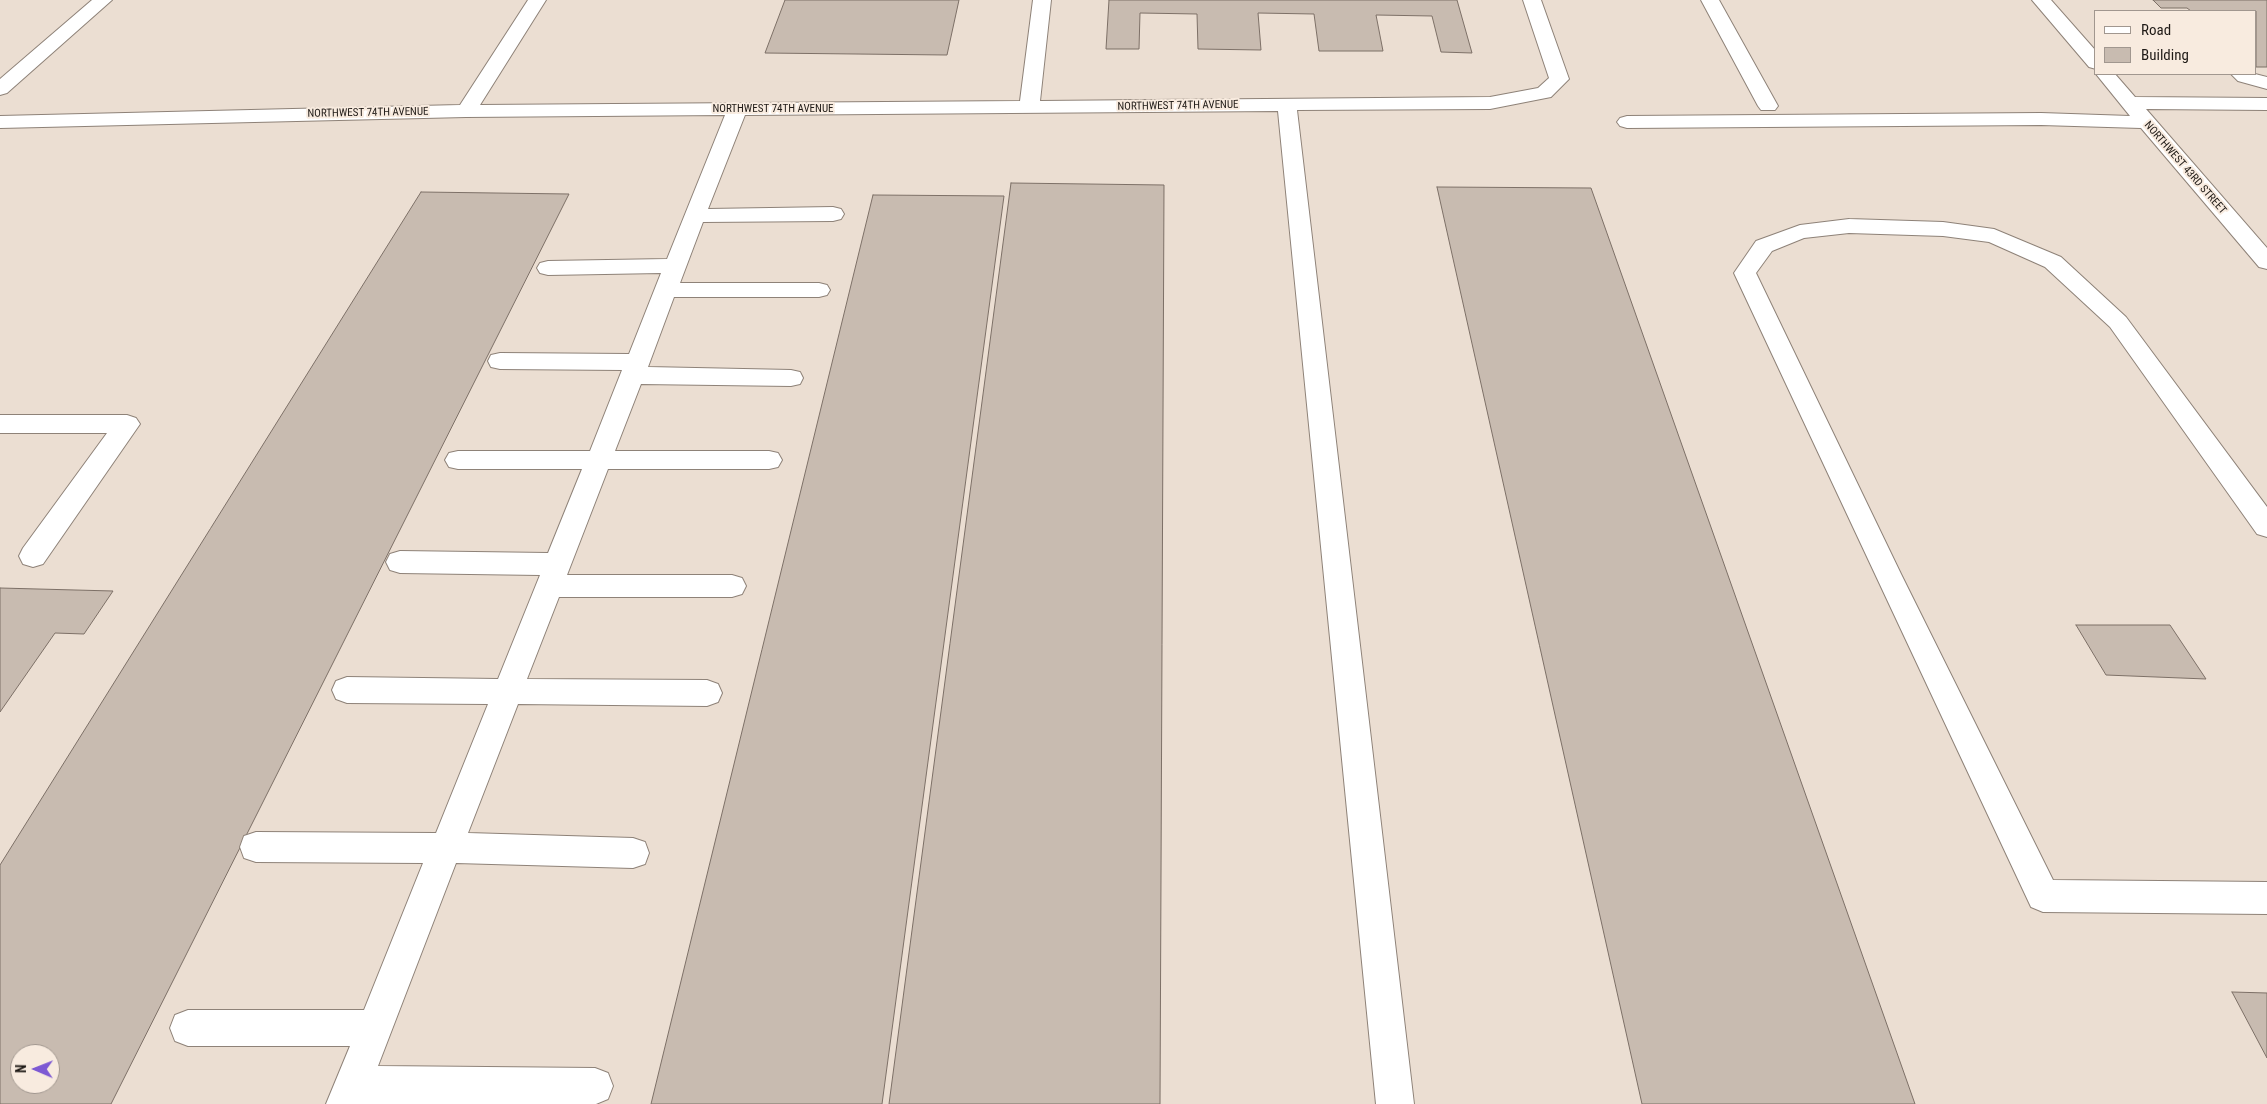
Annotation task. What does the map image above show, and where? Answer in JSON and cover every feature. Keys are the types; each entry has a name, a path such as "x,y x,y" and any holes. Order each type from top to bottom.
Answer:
{"street":[{"path":"0,89 103,0"},
{"path":"466,111 537,0"},
{"path":"1029,108 1042,0"},
{"name":"NORTHWEST 74TH AVENUE","path":"0,122 466,111 1490,103 1544,93 1559,79 1532,0"},
{"path":"1710,0 1768,106"},
{"path":"2041,0 2094,61"},
{"path":"2074,36 2094,36"},
{"name":"NORTHWEST 43RD STREET","path":"2106,75 2267,262"},
{"path":"2242,75 2267,82"},
{"path":"2129,103 2267,104"},
{"path":"1287,105 1395,1104"},
{"path":"595,1086 492,1094 349,1094 737,109"},
{"path":"1627,122 2041,119 2145,122"},
{"path":"695,216 833,214"},
{"path":"2267,527 2118,322 2053,262 1994,236 1943,229 1850,226 1800,232 1764,246 1745,273 1883,566 2043,896 2267,898"},
{"path":"548,268 819,290"},
{"path":"500,361 791,378"},
{"path":"0,424 127,424 33,556"},
{"path":"458,460 769,460"},
{"path":"400,562 554,575 732,586"},
{"path":"347,690 507,693 707,693"},
{"path":"256,847 446,848 633,853"},
{"path":"188,1028 374,1028"}],"building":[{"path":"785,0 959,0 947,55 765,53"},
{"path":"1109,0 1457,0 1472,53 1441,52 1432,16 1376,15 1383,51 1319,51 1314,14 1258,13 1261,50 1198,49 1197,14 1140,13 1139,49 1106,49"},
{"path":"2153,0 2267,0 2267,67 2257,67 2257,10 2161,8"},
{"path":"1011,183 1164,185 1160,1104 889,1104"},
{"path":"1437,187 1591,188 1915,1104 1642,1104"},
{"path":"421,192 569,194 111,1104 0,1104 0,865"},
{"path":"873,195 1004,196 882,1104 651,1104"},
{"path":"0,588 113,591 84,634 55,633 0,712"},
{"path":"2076,625 2170,625 2206,679 2106,675"},
{"path":"2232,992 2267,993 2267,1058"}]}
